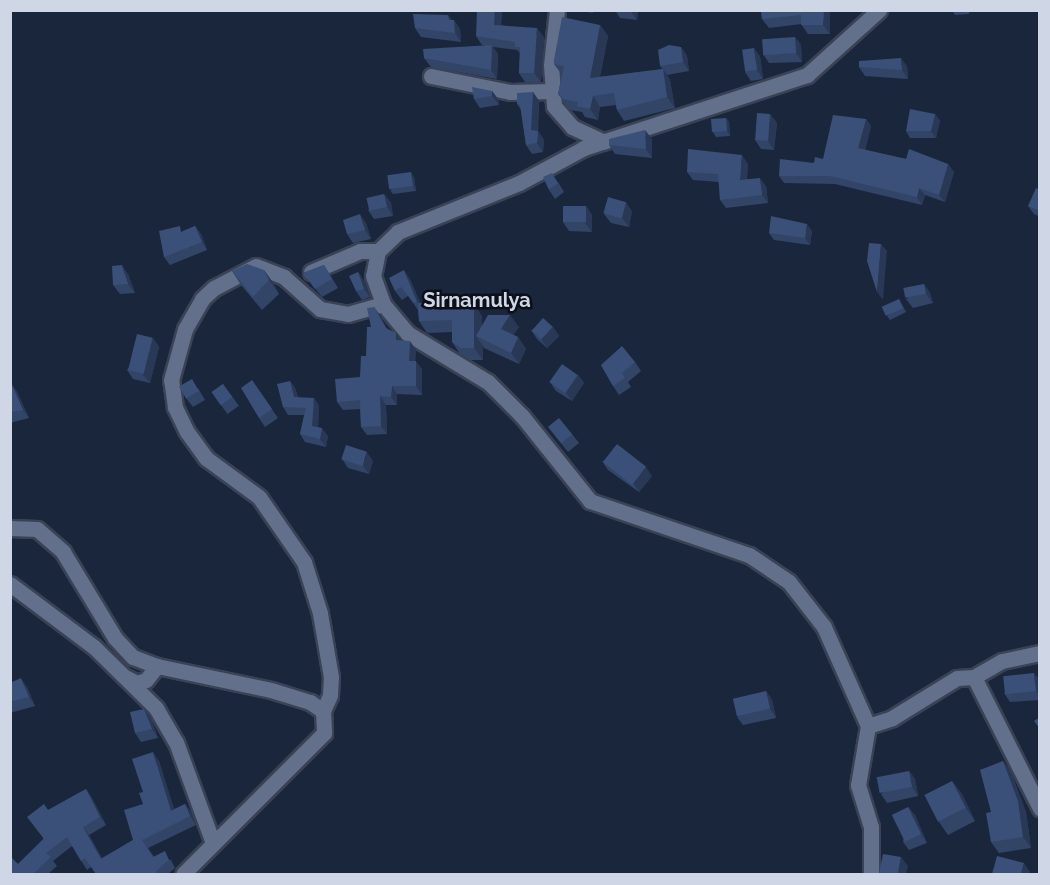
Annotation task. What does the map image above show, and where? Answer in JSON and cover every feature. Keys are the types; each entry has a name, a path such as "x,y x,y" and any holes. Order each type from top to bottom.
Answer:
{"street":[{"path":"557,10 552,91 554,106 561,119 603,142"},
{"path":"871,874 871,827 858,785 868,726 824,627 789,582 749,555 590,501 522,416 488,382 407,333 383,303 373,276 378,251 398,232 519,183 550,164 603,142 807,75 879,10"},
{"path":"431,76 510,92 552,91"},
{"path":"311,272 360,251 378,251"},
{"path":"183,874 287,774 324,733 323,711 330,695 331,677 320,613 304,562 259,497 206,458 187,432 175,407 171,380 192,315 214,288 256,266 272,270 320,309 348,314 383,303"},
{"path":"10,528 37,529 63,552 115,638 133,657 157,666 271,690 310,702 323,711"},
{"path":"10,584 94,647 156,708 176,742 213,843"},
{"path":"868,726 892,718 957,678 974,676 1002,661 1040,652"},
{"path":"125,677 136,682 146,680 157,666"},
{"path":"974,676 1040,808"}],"building":[{"path":"477,10 495,10 494,25 537,28 534,73 519,73 520,47 515,47 515,42 476,36"},
{"path":"761,10 824,10 823,25 801,25 801,15 762,19"},
{"path":"413,14 448,15 449,20 454,20 455,33 415,28"},
{"path":"562,17 600,25 590,78 663,69 667,97 617,110 614,93 593,96 590,109 577,106 578,102 563,99 558,94 564,66 554,64"},
{"path":"795,37 796,53 763,55 762,39"},
{"path":"492,45 491,70 424,58 423,49"},
{"path":"669,45 681,47 683,62 660,66 658,50"},
{"path":"754,48 757,70 745,71 742,50"},
{"path":"901,58 902,70 859,67 859,61"},
{"path":"472,87 492,91 492,96 474,99"},
{"path":"533,92 531,130 538,131 537,143 526,145 520,105 517,104 517,93"},
{"path":"910,109 935,114 931,131 906,131"},
{"path":"757,113 770,114 768,141 755,140"},
{"path":"833,115 866,119 858,148 906,159 909,149 948,164 939,195 919,188 917,197 830,176 779,176 780,159 814,163 815,157 823,159"},
{"path":"726,118 727,131 712,132 711,119"},
{"path":"645,130 646,149 609,145 609,139"},
{"path":"688,149 742,155 740,180 760,178 762,195 720,200 718,174 687,172"},
{"path":"411,172 413,186 389,189 387,175"},
{"path":"552,173 558,183 549,190 543,177"},
{"path":"1036,188 1040,190 1040,211 1028,206"},
{"path":"384,194 387,207 369,211 366,198"},
{"path":"608,197 626,202 622,219 603,213"},
{"path":"563,206 586,206 586,222 563,222"},
{"path":"360,214 365,230 347,234 343,220"},
{"path":"771,216 807,224 805,238 769,233"},
{"path":"180,226 181,232 195,226 202,242 164,257 159,231"},
{"path":"869,243 881,244 877,292 867,261"},
{"path":"247,264 264,270 269,280 253,297 232,271"},
{"path":"122,265 128,284 113,285 112,266"},
{"path":"324,265 332,279 315,289 303,273"},
{"path":"404,270 417,302 414,303 401,287 395,291 389,278"},
{"path":"358,272 364,289 356,291 349,276"},
{"path":"924,284 926,294 905,298 903,288"},
{"path":"899,299 903,308 886,316 882,307"},
{"path":"418,303 474,304 474,348 461,348 452,342 452,320 419,321"},
{"path":"374,307 386,328 396,333 396,340 410,341 409,361 416,361 416,386 392,386 391,397 380,396 381,426 361,427 360,400 337,402 335,379 360,377 361,356 366,356 367,327 371,327 367,308"},
{"path":"488,315 510,315 501,329 518,337 511,353 476,336"},
{"path":"543,318 553,327 541,339 532,331"},
{"path":"137,334 153,338 144,374 128,370"},
{"path":"622,346 635,362 622,373 625,378 613,386 601,365"},
{"path":"562,364 578,375 565,393 549,382"},
{"path":"192,379 199,391 186,399 179,386"},
{"path":"252,380 272,409 259,418 241,388"},
{"path":"290,381 294,397 314,398 312,426 322,428 320,439 300,434 306,408 283,407 277,384"},
{"path":"11,383 23,410 10,412"},
{"path":"223,384 232,397 221,405 212,392"},
{"path":"559,418 572,434 561,443 548,427"},
{"path":"617,444 646,467 632,485 603,462"},
{"path":"346,445 367,452 362,466 341,459"},
{"path":"1034,673 1036,691 1005,694 1003,676"},
{"path":"21,678 29,697 10,702 10,683"},
{"path":"766,691 770,709 737,716 733,699"},
{"path":"144,709 152,729 135,733 130,712"},
{"path":"1040,717 1040,729 1034,721"},
{"path":"153,752 171,811 185,804 190,816 142,840 153,857 165,851 169,860 156,871 158,874 96,874 85,858 81,861 67,837 46,853 51,857 33,874 10,874 10,856 18,864 44,839 27,817 44,804 48,810 86,789 100,817 83,827 101,859 133,840 124,810 143,804 139,793 143,792 132,759"},
{"path":"1003,761 1018,801 1023,837 991,842 986,813 991,812 980,770"},
{"path":"909,771 912,787 880,793 877,777"},
{"path":"952,781 966,808 938,822 924,795"},
{"path":"908,807 921,834 905,842 892,815"},
{"path":"883,854 901,857 898,874 879,874"},
{"path":"997,856 1024,863 1021,874 992,874"}],"district":[{"name":"Sirnamulya","path":"477,300"}]}
